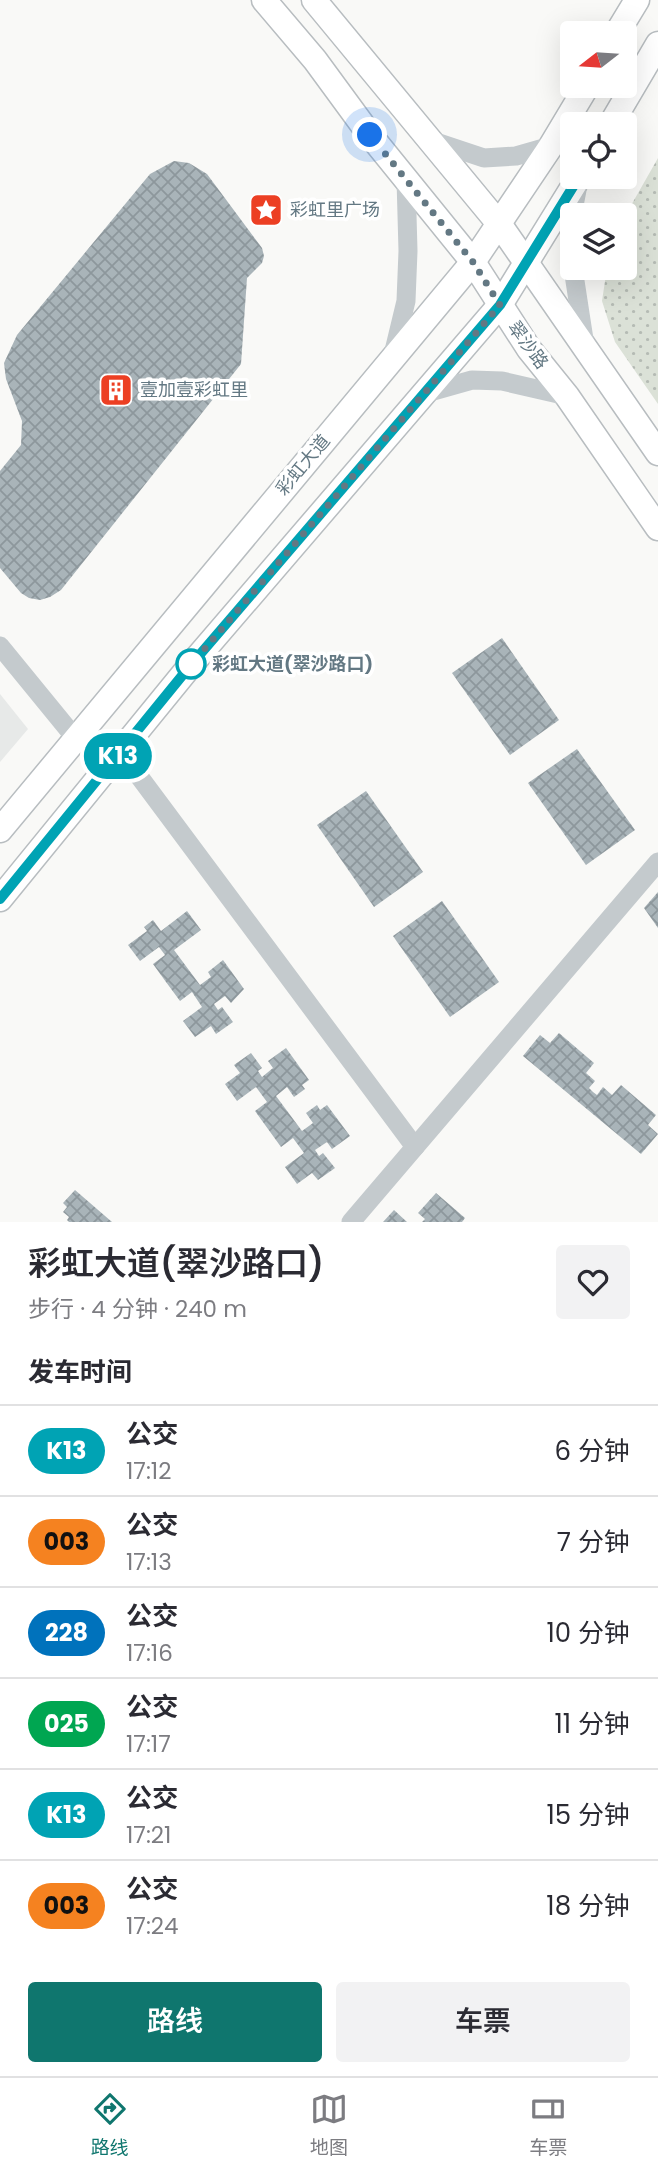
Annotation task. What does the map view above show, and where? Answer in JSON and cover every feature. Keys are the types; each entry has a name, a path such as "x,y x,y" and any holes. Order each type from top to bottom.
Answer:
{"main road":[{"name":"翠沙路","path":"264,0 315,60 405,179 473,262 529,349 567,396 658,528"},
{"path":"314,0 500,225 658,453"},
{"path":"624,21 637,0"},
{"path":"618,112 658,44"},
{"name":"彩虹大道","path":"0,830 473,262 500,225 580,98"},
{"path":"0,899 190,666 500,305 572,189"}],"street":[{"path":"430,140 484,158 516,156 551,146"},
{"path":"393,356 406,300 408,251 405,179"},
{"path":"575,280 586,350"},
{"path":"426,393 472,380 502,381 567,396"},
{"path":"0,646 76,739"},
{"path":"121,752 415,1147"},
{"path":"351,1222 658,862"}],"shaded area":[{"path":"658,158 658,404 615,342 602,301 605,280 637,280 637,203 632,203"},
{"path":"0,694 28,729 0,762"}],"building":[{"name":"壹加壹彩虹里","path":"174,161 189,163 207,174 262,248 262,263 247,278 241,364 61,590 40,600 29,598 21,593 0,568 0,471 21,445 22,421 6,379 4,363 17,335 150,174"},
{"path":"502,638 559,720 510,755 452,673"},
{"path":"577,749 635,830 586,865 528,783"},
{"path":"366,791 423,872 374,907 317,825"},
{"path":"658,892 658,928 644,908"},
{"path":"442,901 499,982 450,1017 393,936"},
{"path":"187,911 201,930 174,950 200,985 211,977 208,972 223,960 244,989 231,1003 225,996 214,1004 218,1010 222,1007 233,1022 216,1034 211,1026 195,1037 183,1021 202,1007 192,992 180,1001 153,964 165,955 159,947 140,961 128,945 147,931 144,927 153,920 161,931"},
{"path":"559,1033 594,1063 586,1073 595,1081 589,1088 593,1092 597,1095 603,1087 612,1095 621,1085 656,1115 648,1125 658,1134 641,1154 523,1056 540,1035 550,1043"},
{"path":"286,1048 309,1080 302,1085 305,1089 294,1097 287,1087 276,1096 302,1131 313,1123 306,1113 317,1105 320,1110 327,1105 350,1136 332,1149 327,1142 315,1150 319,1156 323,1153 335,1168 318,1180 312,1173 297,1184 285,1167 304,1153 293,1138 281,1147 255,1111 267,1102 256,1087 237,1101 225,1084 240,1073 234,1065 251,1053 262,1068 258,1071 262,1077 273,1068 268,1061"},
{"path":"75,1190 112,1222 69,1222 69,1217 63,1212 67,1207 63,1203"},
{"path":"436,1193 465,1218 462,1222 422,1222 425,1219 418,1213"},
{"path":"394,1210 407,1222 383,1222"}],"bus line":[{"name":"K13","path":"0,899 190,666 500,305 572,189"}],"place":[{"name":"彩虹里广场","path":"266,210"},
{"name":"壹加壹彩虹里","path":"116,390"},
{"name":"彩虹大道(翠沙路口)","path":"191,664"}],"route":[{"path":"191,664 190,666 500,305 473,262 370,135"}]}
